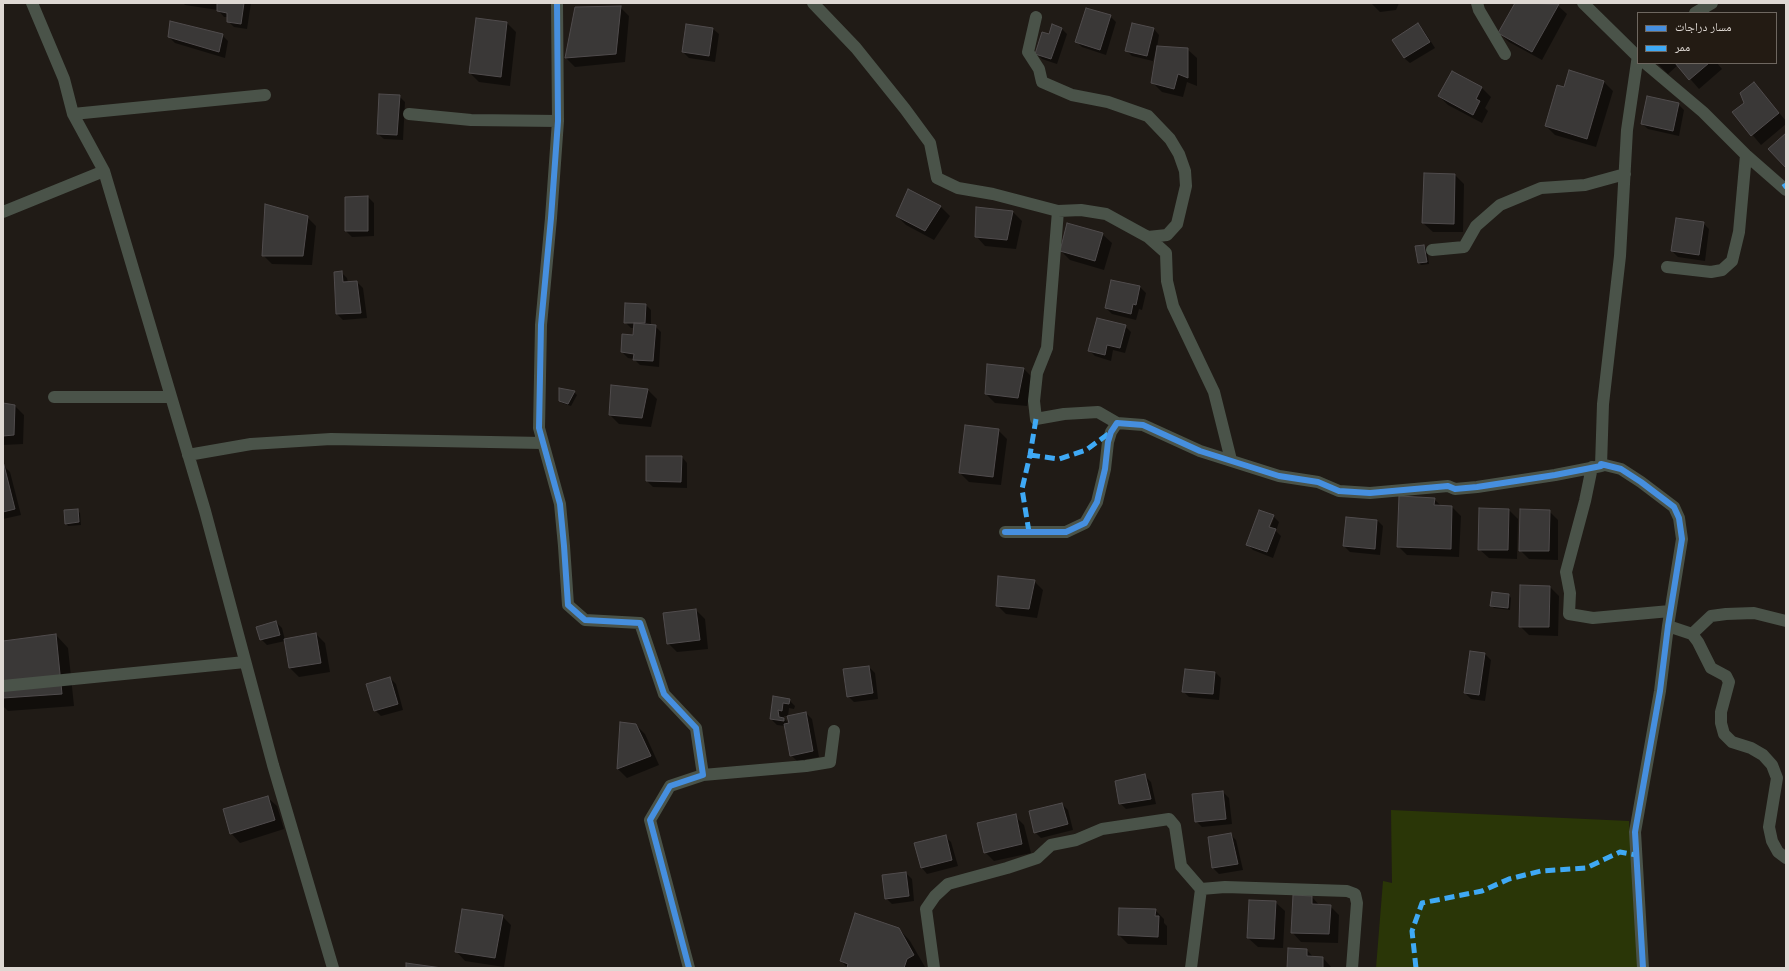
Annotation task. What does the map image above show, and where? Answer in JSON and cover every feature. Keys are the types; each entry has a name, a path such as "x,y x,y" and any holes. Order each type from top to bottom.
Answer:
{"street":[{"path":"32,3 64,79 73,114 104,171 205,511 273,765 333,968"},
{"path":"557,3 558,121 541,325 540,428 560,504 568,605 585,620 640,623 664,694 696,728 703,775"},
{"path":"813,3 856,48 930,143 937,178 958,188 993,194 1058,211 1081,210 1106,214 1148,237 1166,253 1167,281 1173,306 1214,392 1232,460"},
{"path":"1477,3 1479,10 1505,54"},
{"path":"1583,3 1637,55"},
{"path":"1697,12 1712,3"},
{"path":"1036,17 1028,52 1039,69 1042,82 1072,95 1108,102 1148,116 1170,139 1179,154 1185,171 1186,186 1177,224 1167,235 1148,237"},
{"path":"1639,64 1627,130 1620,256 1596,467 1585,501 1566,572 1570,593 1569,614 1593,618 1670,611"},
{"path":"1647,64 1703,112 1746,155 1786,190"},
{"path":"73,114 265,95"},
{"path":"409,114 471,120 558,121"},
{"path":"1667,267 1711,272 1722,270 1732,261 1739,232 1746,155"},
{"path":"3,212 104,171"},
{"path":"1432,250 1464,247 1476,226 1500,205 1541,188 1585,185 1625,174"},
{"path":"1058,211 1047,348 1037,373 1034,401 1036,419 1064,414 1098,412 1117,423 1143,425 1200,451 1279,476 1318,482 1338,491 1370,493 1448,486 1455,489 1477,487 1555,475 1596,467 1601,464 1621,469 1674,507 1679,518 1682,539 1670,611 1660,691 1635,832 1643,968"},
{"path":"54,397 170,397"},
{"path":"1006,532 1066,532 1085,523 1097,502 1105,469 1108,442 1111,432 1117,423"},
{"path":"188,455 252,444 331,439 543,443"},
{"path":"1692,634 1711,616 1726,614 1754,614 1786,621"},
{"path":"1668,626 1692,634 1698,642 1711,668 1726,676 1729,682 1721,712 1721,723 1724,734 1732,742 1751,748 1763,756 1772,765 1777,778 1769,827 1772,841 1778,852 1786,858"},
{"path":"3,686 245,662"},
{"path":"689,968 650,820 670,786 703,775 806,766 830,762 834,731"},
{"path":"934,968 926,909 935,896 948,884 1037,858 1051,845 1076,840 1102,828 1169,819 1175,826 1181,866 1201,889 1192,968"},
{"path":"1201,889 1225,888 1347,891 1355,894 1357,903 1352,968"}],"green space":[{"path":"1391,810 1629,821 1640,968 1376,968 1383,881 1392,883"}],"building":[{"path":"217,3 244,3 241,24 227,22 227,13 217,11"},
{"path":"1515,3 1559,4 1532,52 1498,33"},
{"path":"621,6 616,54 565,58 575,7"},
{"path":"1086,8 1111,15 1100,50 1075,42"},
{"path":"476,18 507,22 501,77 469,73"},
{"path":"170,21 223,34 219,52 168,37"},
{"path":"1132,23 1154,28 1147,56 1125,51"},
{"path":"1418,23 1430,42 1404,58 1392,40"},
{"path":"686,24 713,28 709,56 682,52"},
{"path":"1052,24 1062,28 1051,59 1035,54 1042,32 1049,34"},
{"path":"1157,46 1188,48 1188,78 1178,74 1174,89 1151,83"},
{"path":"1676,64 1708,64 1689,80"},
{"path":"1569,70 1604,81 1587,139 1545,126 1557,85 1564,87"},
{"path":"1452,71 1482,87 1476,99 1480,101 1473,115 1438,96"},
{"path":"1754,82 1779,113 1751,136 1732,112 1744,103 1740,93"},
{"path":"379,94 400,95 397,135 377,134"},
{"path":"1647,96 1679,103 1673,131 1641,124"},
{"path":"1786,133 1786,168 1768,149"},
{"path":"1424,173 1455,174 1454,224 1422,223"},
{"path":"908,189 941,206 925,231 896,216"},
{"path":"368,196 368,231 345,231 345,197"},
{"path":"265,204 308,216 303,256 262,256"},
{"path":"976,207 1013,211 1007,240 975,237"},
{"path":"1676,218 1704,222 1699,255 1671,251"},
{"path":"1067,223 1103,233 1095,261 1060,251"},
{"path":"1424,245 1427,262 1418,263 1415,246"},
{"path":"342,271 343,282 357,281 361,313 336,314 334,272"},
{"path":"1111,280 1140,286 1136,305 1133,304 1131,314 1105,308"},
{"path":"625,303 646,304 645,323 624,323"},
{"path":"1097,318 1126,325 1120,348 1107,345 1105,355 1088,351"},
{"path":"634,323 656,325 653,361 633,360 634,354 621,352 622,334 633,335"},
{"path":"987,364 1024,368 1018,398 985,394"},
{"path":"611,385 648,389 642,418 609,415"},
{"path":"559,388 575,391 568,404 559,401"},
{"path":"3,403 15,405 14,435 3,436"},
{"path":"965,425 999,429 993,477 959,473"},
{"path":"646,456 682,456 681,482 646,481"},
{"path":"4,465 15,509 3,512 3,466"},
{"path":"1399,496 1435,498 1434,505 1452,506 1451,549 1397,547"},
{"path":"1479,508 1509,509 1508,550 1478,550"},
{"path":"78,509 79,522 65,524 64,510"},
{"path":"1520,509 1550,510 1549,551 1519,551"},
{"path":"1259,510 1274,515 1269,527 1276,529 1267,552 1246,545"},
{"path":"1346,517 1377,520 1375,549 1343,546"},
{"path":"998,576 1035,580 1029,609 996,606"},
{"path":"1520,585 1550,586 1549,627 1519,627"},
{"path":"1492,592 1509,594 1508,608 1490,606"},
{"path":"696,609 700,640 667,644 663,613"},
{"path":"276,621 280,635 260,640 256,627"},
{"path":"316,633 321,663 289,668 284,639"},
{"path":"56,634 62,694 3,698 3,641"},
{"path":"1470,651 1485,653 1479,695 1464,693"},
{"path":"869,666 873,693 847,697 843,669"},
{"path":"1185,669 1215,672 1213,694 1182,692"},
{"path":"390,677 398,704 374,711 366,684"},
{"path":"773,696 790,699 789,704 783,703 782,711 778,710 779,717 784,718 784,721 770,719"},
{"path":"806,712 813,751 790,756 784,724 789,723 787,716"},
{"path":"620,722 636,724 651,756 617,769"},
{"path":"1145,774 1151,799 1119,804 1115,781"},
{"path":"1223,791 1226,819 1195,822 1192,794"},
{"path":"268,796 275,820 230,834 223,809"},
{"path":"1062,803 1068,824 1034,833 1029,811"},
{"path":"1016,814 1022,844 984,853 977,823"},
{"path":"1231,833 1238,864 1212,868 1208,837"},
{"path":"946,835 952,860 921,868 914,843"},
{"path":"906,872 909,896 885,899 882,875"},
{"path":"1293,895 1312,896 1312,904 1331,905 1329,934 1291,933"},
{"path":"1249,900 1276,901 1274,939 1247,938"},
{"path":"1119,908 1156,909 1155,916 1159,916 1158,937 1118,935"},
{"path":"462,909 503,915 495,958 455,952"},
{"path":"855,913 899,928 914,955 907,959 904,968 847,968 848,964 840,961"},
{"path":"1288,948 1307,949 1307,956 1323,957 1323,968 1287,968"},
{"path":"406,963 442,968 406,968"}],"marked path":[{"path":"1029,532 1022,489 1036,419"},
{"path":"1030,455 1059,459 1086,450 1111,432"},
{"path":"1416,968 1412,931 1422,903 1482,891 1509,879 1541,871 1586,868 1620,852 1636,855"}],"cycle path":[{"path":"557,3 558,121 541,325 539,428 560,504 568,605 585,620 640,623 664,694 696,728 703,775 670,786 650,820 689,968"},
{"path":"1005,532 1066,532 1085,523 1097,502 1105,469 1108,442 1111,432 1117,423 1143,425 1200,451 1279,476 1318,482 1339,491 1370,493 1448,486 1455,489 1477,487 1555,475 1601,466 1601,464 1621,469 1641,482 1674,507 1679,518 1682,539 1668,626 1660,691 1635,832 1643,968"}]}
